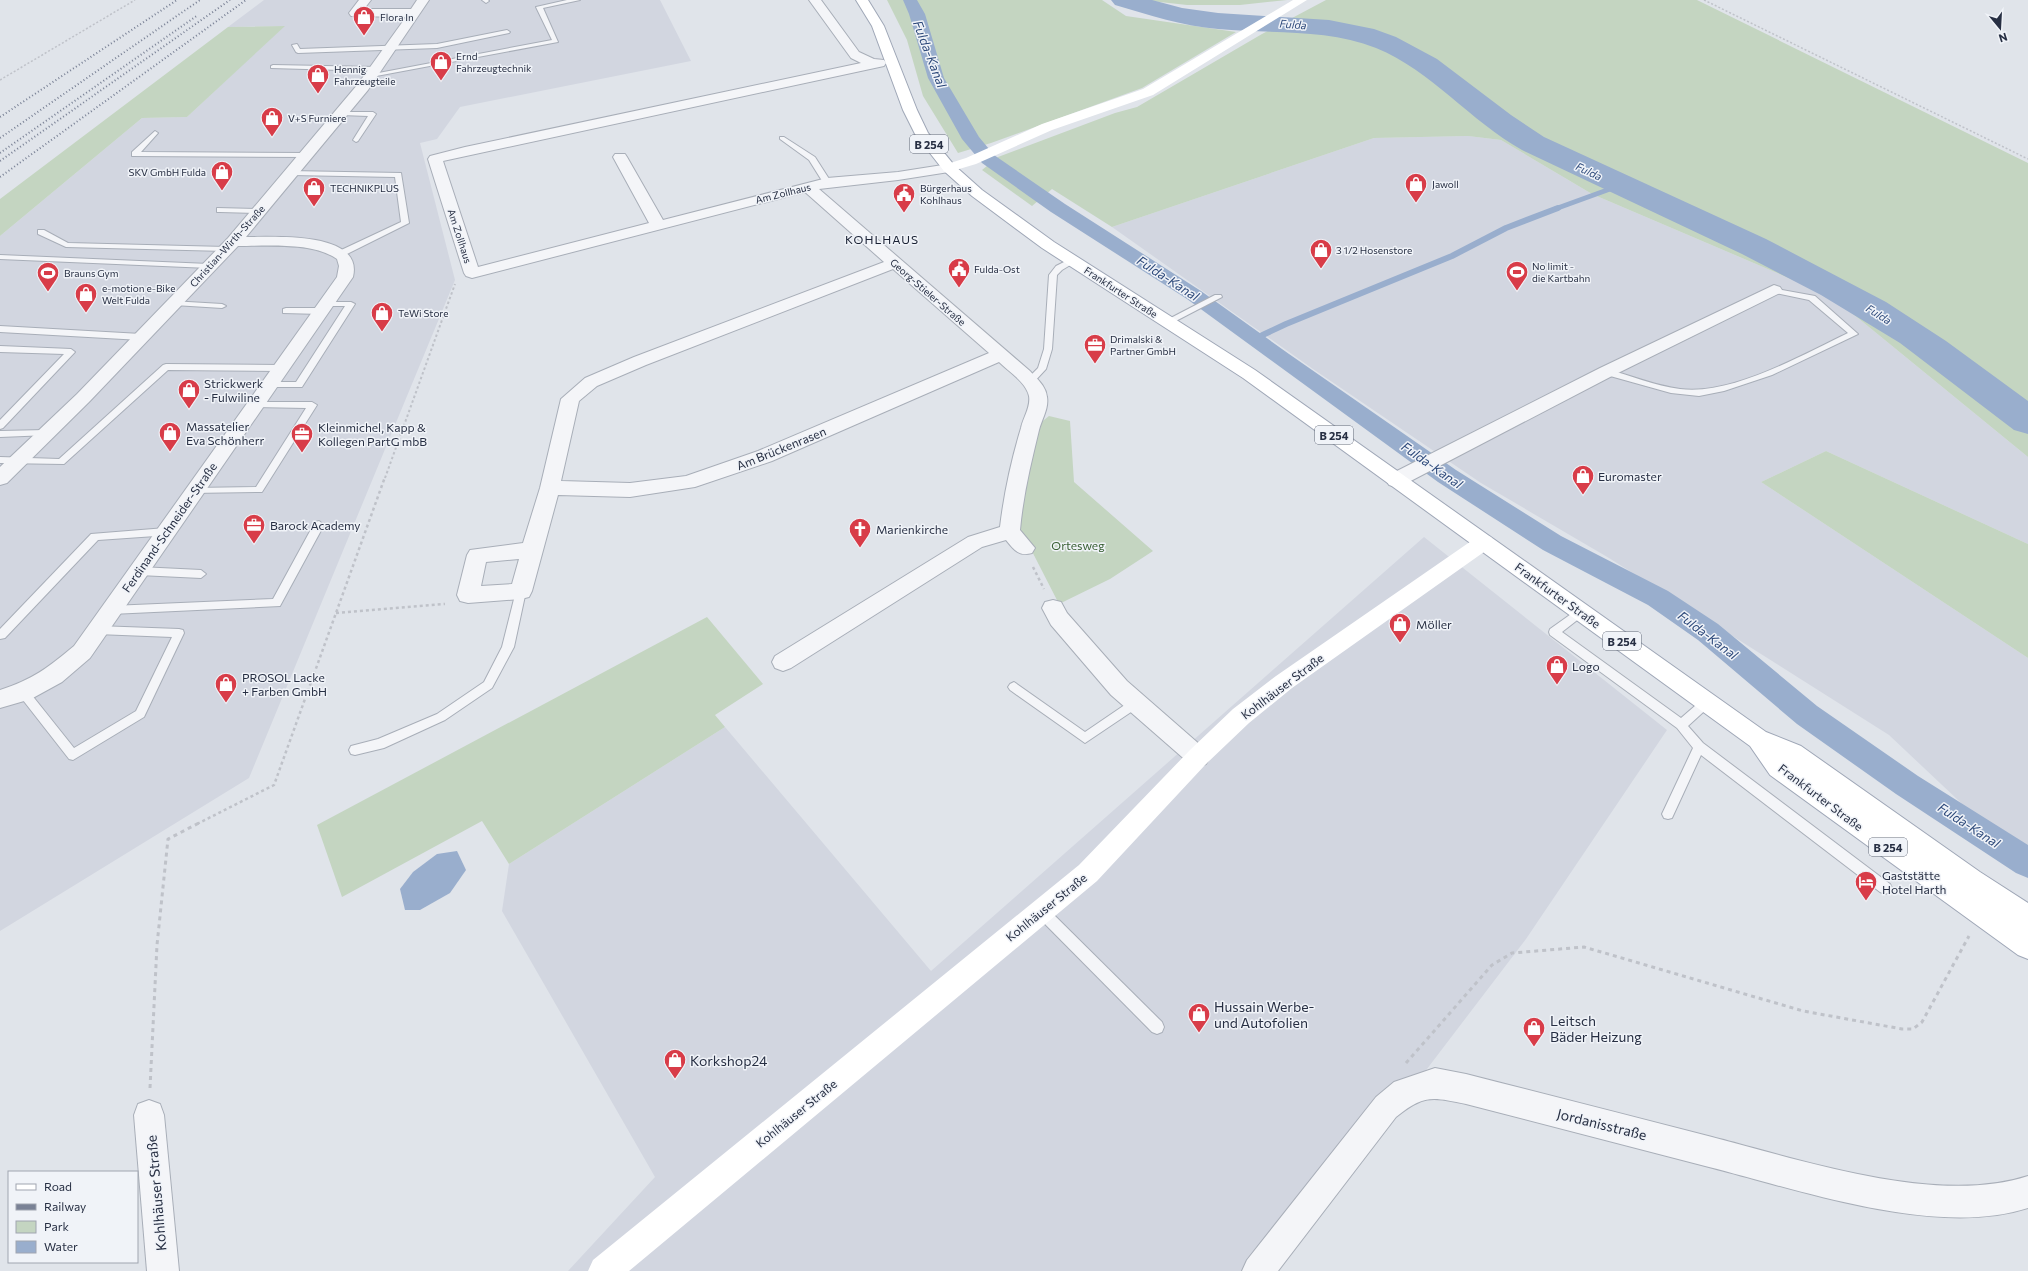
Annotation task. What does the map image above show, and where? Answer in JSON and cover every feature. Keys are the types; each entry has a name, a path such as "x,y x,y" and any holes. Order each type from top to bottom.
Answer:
{"main road":[{"name":"Frankfurter Straße","path":"862,0 878,26 910,110 922,134 948,168 1020,226 1249,374 1758,739 1794,753 1971,880 2028,918"},
{"path":"948,168 971,161 1047,127 1148,92 1301,0"},
{"name":"Kohlhäuser Straße","path":"604,1271 1088,873 1198,757 1241,716 1284,682 1484,542"},
{"name":"Frankfurter Straße","path":"1758,739 1779,768 2028,946"}],"street":[{"path":"366,0 355,13 415,13"},
{"name":"Christian-Wirth-Straße","path":"0,478 141,337 230,245 341,114 374,72 423,0"},
{"path":"816,0 855,55 872,63 891,63"},
{"name":"Am Zollhaus","path":"872,63 854,69 465,151 435,159 472,273 807,186 827,182 898,176 948,168"},
{"path":"620,157 658,225"},
{"name":"Georg-Stieler-Straße","path":"807,186 1030,381"},
{"path":"230,245 308,244 329,248 340,254"},
{"name":"Ferdinand-Schneider-Straße","path":"0,699 23,692 54,676 82,652 345,277 347,263 340,254"},
{"path":"531,550 478,555 468,595 521,591 531,550 550,488 570,399 592,382 640,361 895,263"},
{"path":"1396,480 1606,372 1774,290"},
{"name":"Am Brückenrasen","path":"550,488 630,490 688,482 765,456 1000,355"},
{"path":"1025,548 1010,532 1013,500 1030,428 1038,404 1038,396 1030,381"},
{"path":"783,662 975,542 1010,532"},
{"path":"1053,608 1059,619 1120,688 1198,757"},
{"name":"Jordanisstraße","path":"1258,1271 1386,1107 1404,1092 1435,1083 1466,1089 1839,1185 1922,1201 1974,1201 2013,1197 2028,1192"},
{"name":"Kohlhäuser Straße","path":"148,1115 163,1271"}],"lane":[{"path":"273,67 374,72 556,40 539,7 577,0"},
{"path":"295,44 298,51 390,49 437,46 507,32"},
{"path":"341,114 373,114 356,140"},
{"path":"155,133 135,154 306,155"},
{"path":"782,138 812,159 827,182"},
{"path":"292,173 398,175 405,223 340,254"},
{"path":"220,210 259,211"},
{"path":"41,232 66,245 230,245"},
{"path":"0,257 210,266"},
{"path":"1030,381 1042,370 1048,349 1053,275 1059,268 1073,261"},
{"path":"1606,372 1680,392 1701,393 1757,379 1854,334 1812,298 1774,290"},
{"path":"1167,322 1218,297"},
{"path":"174,303 222,306"},
{"path":"269,385 299,385 351,304 286,311"},
{"path":"0,329 141,337"},
{"path":"0,349 71,352 0,426"},
{"path":"0,460 61,462 166,367 281,368"},
{"path":"194,491 259,490 312,405 255,405"},
{"path":"0,434 46,433"},
{"path":"111,610 276,603 319,525"},
{"path":"1,635 94,537 166,532"},
{"path":"138,571 201,574"},
{"path":"355,750 380,744 441,717 488,685 508,647 521,591"},
{"path":"1581,611 1554,632 1681,725 1699,747 1884,888"},
{"path":"23,692 73,756 140,714 179,633 97,630"},
{"path":"1014,687 1085,738 1136,703"},
{"path":"1681,725 1707,702"},
{"path":"1668,814 1699,747"},
{"path":"1041,911 1157,1027"}],"path":[{"path":"0,80 135,0"},
{"path":"1704,0 2028,159"},
{"path":"148,1115 157,946 168,839 274,785 456,282 472,273"},
{"path":"1025,548 1053,608"},
{"path":"336,613 460,603 468,595"},
{"path":"1402,1066 1492,965 1512,953 1584,947 1803,1011 1902,1029 1913,1029 1922,1022 1970,935"}],"shaded area":[{"path":"264,0 660,0 691,61 460,107 437,139 420,143 455,280 249,778 0,931 0,236 142,118 187,117 284,26 228,27"},
{"path":"1468,136 1501,140 1592,194 1831,296 2028,457 2028,544 1826,451 1761,482 2028,658 2028,866 1889,735 1609,558 1481,483 1313,369 1112,227 1374,138"},
{"path":"1424,537 1667,730 1526,939 1273,1271 568,1271 655,1177 502,911 509,864 725,727 931,971"}],"green space":[{"path":"887,0 1102,0 1126,16 1236,32 1142,88 991,143 958,153 923,96 907,40"},
{"path":"1142,0 1287,0 1240,5 1187,5"},
{"path":"1326,0 1697,0 2028,163 2028,457 1831,296 1592,194 1501,140 1468,136 1374,138 1112,227 1052,189 1032,206 982,170 998,157 1115,113 1137,107 1262,34"},
{"path":"285,26 187,117 142,118 0,236 0,199 228,27"},
{"name":"Ortesweg","path":"1049,416 1070,421 1074,482 1153,551 1110,579 1059,604 1018,524 1034,428"},
{"path":"1826,451 2028,544 2028,658 1761,482"},
{"path":"707,617 763,684 715,715 725,727 509,864 482,821 342,897 317,825"}],"water":[{"path":"457,851 466,870 450,893 420,910 405,910 400,889 413,872 437,854"}],"waterway":[{"name":"Fulda-Kanal","path":"910,0 917,14 936,78 971,139 988,159 1058,208 1194,295 1281,359 1447,476 1552,543 1658,598 1708,632 1807,715 1907,785 2028,863"},
{"name":"Fulda","path":"1124,0 1158,10 1194,18 1218,21 1329,27 1365,35 1387,43 1427,65 1501,122 1533,144 1754,246 1873,310 1933,349 2028,421"},
{"path":"1555,209 1621,185"},
{"path":"1254,339 1286,324 1452,256 1506,228 1558,208"}],"railway":[{"path":"0,117 177,0"},
{"path":"0,138 200,0"},
{"path":"0,161 230,0"},
{"path":"0,177 246,0"},
{"path":"0,153 198,15"}],"place":[{"name":"Flora In","path":"364,36"},
{"name":"Ernd Fahrzeugtechnik","path":"441,82"},
{"name":"Hennig Fahrzeugteile","path":"318,94"},
{"name":"V+S Furniere","path":"272,138"},
{"name":"SKV GmbH Fulda","path":"222,192"},
{"name":"Jawoll","path":"1416,204"},
{"name":"TECHNIKPLUS","path":"314,208"},
{"name":"Bürgerhaus Kohlhaus","path":"904,214"},
{"name":"3 1/2 Hosenstore","path":"1321,270"},
{"name":"Fulda-Ost","path":"959,288"},
{"name":"Brauns Gym","path":"48,292"},
{"name":"No limit - die Kartbahn","path":"1517,292"},
{"name":"e-motion e-Bike Welt Fulda","path":"86,314"},
{"name":"TeWi Store","path":"382,332"},
{"name":"Drimalski & Partner GmbH","path":"1095,364"},
{"name":"Strickwerk - Fulwiline","path":"189,410"},
{"name":"Massatelier Eva Schönherr","path":"170,452"},
{"name":"Kleinmichel, Kapp & Kollegen PartG mbB","path":"302,454"},
{"name":"Euromaster","path":"1583,496"},
{"name":"Barock Academy","path":"254,544"},
{"name":"Marienkirche","path":"860,548"},
{"name":"Möller","path":"1400,644"},
{"name":"Logo","path":"1557,686"},
{"name":"PROSOL Lacke + Farben GmbH","path":"226,704"},
{"name":"Gaststätte Hotel Harth","path":"1866,902"},
{"name":"Hussain Werbe- und Autofolien","path":"1199,1034"},
{"name":"Leitsch Bäder Heizung","path":"1534,1048"},
{"name":"Korkshop24","path":"675,1080"}],"district":[{"name":"KOHLHAUS","path":"882,239"}]}
